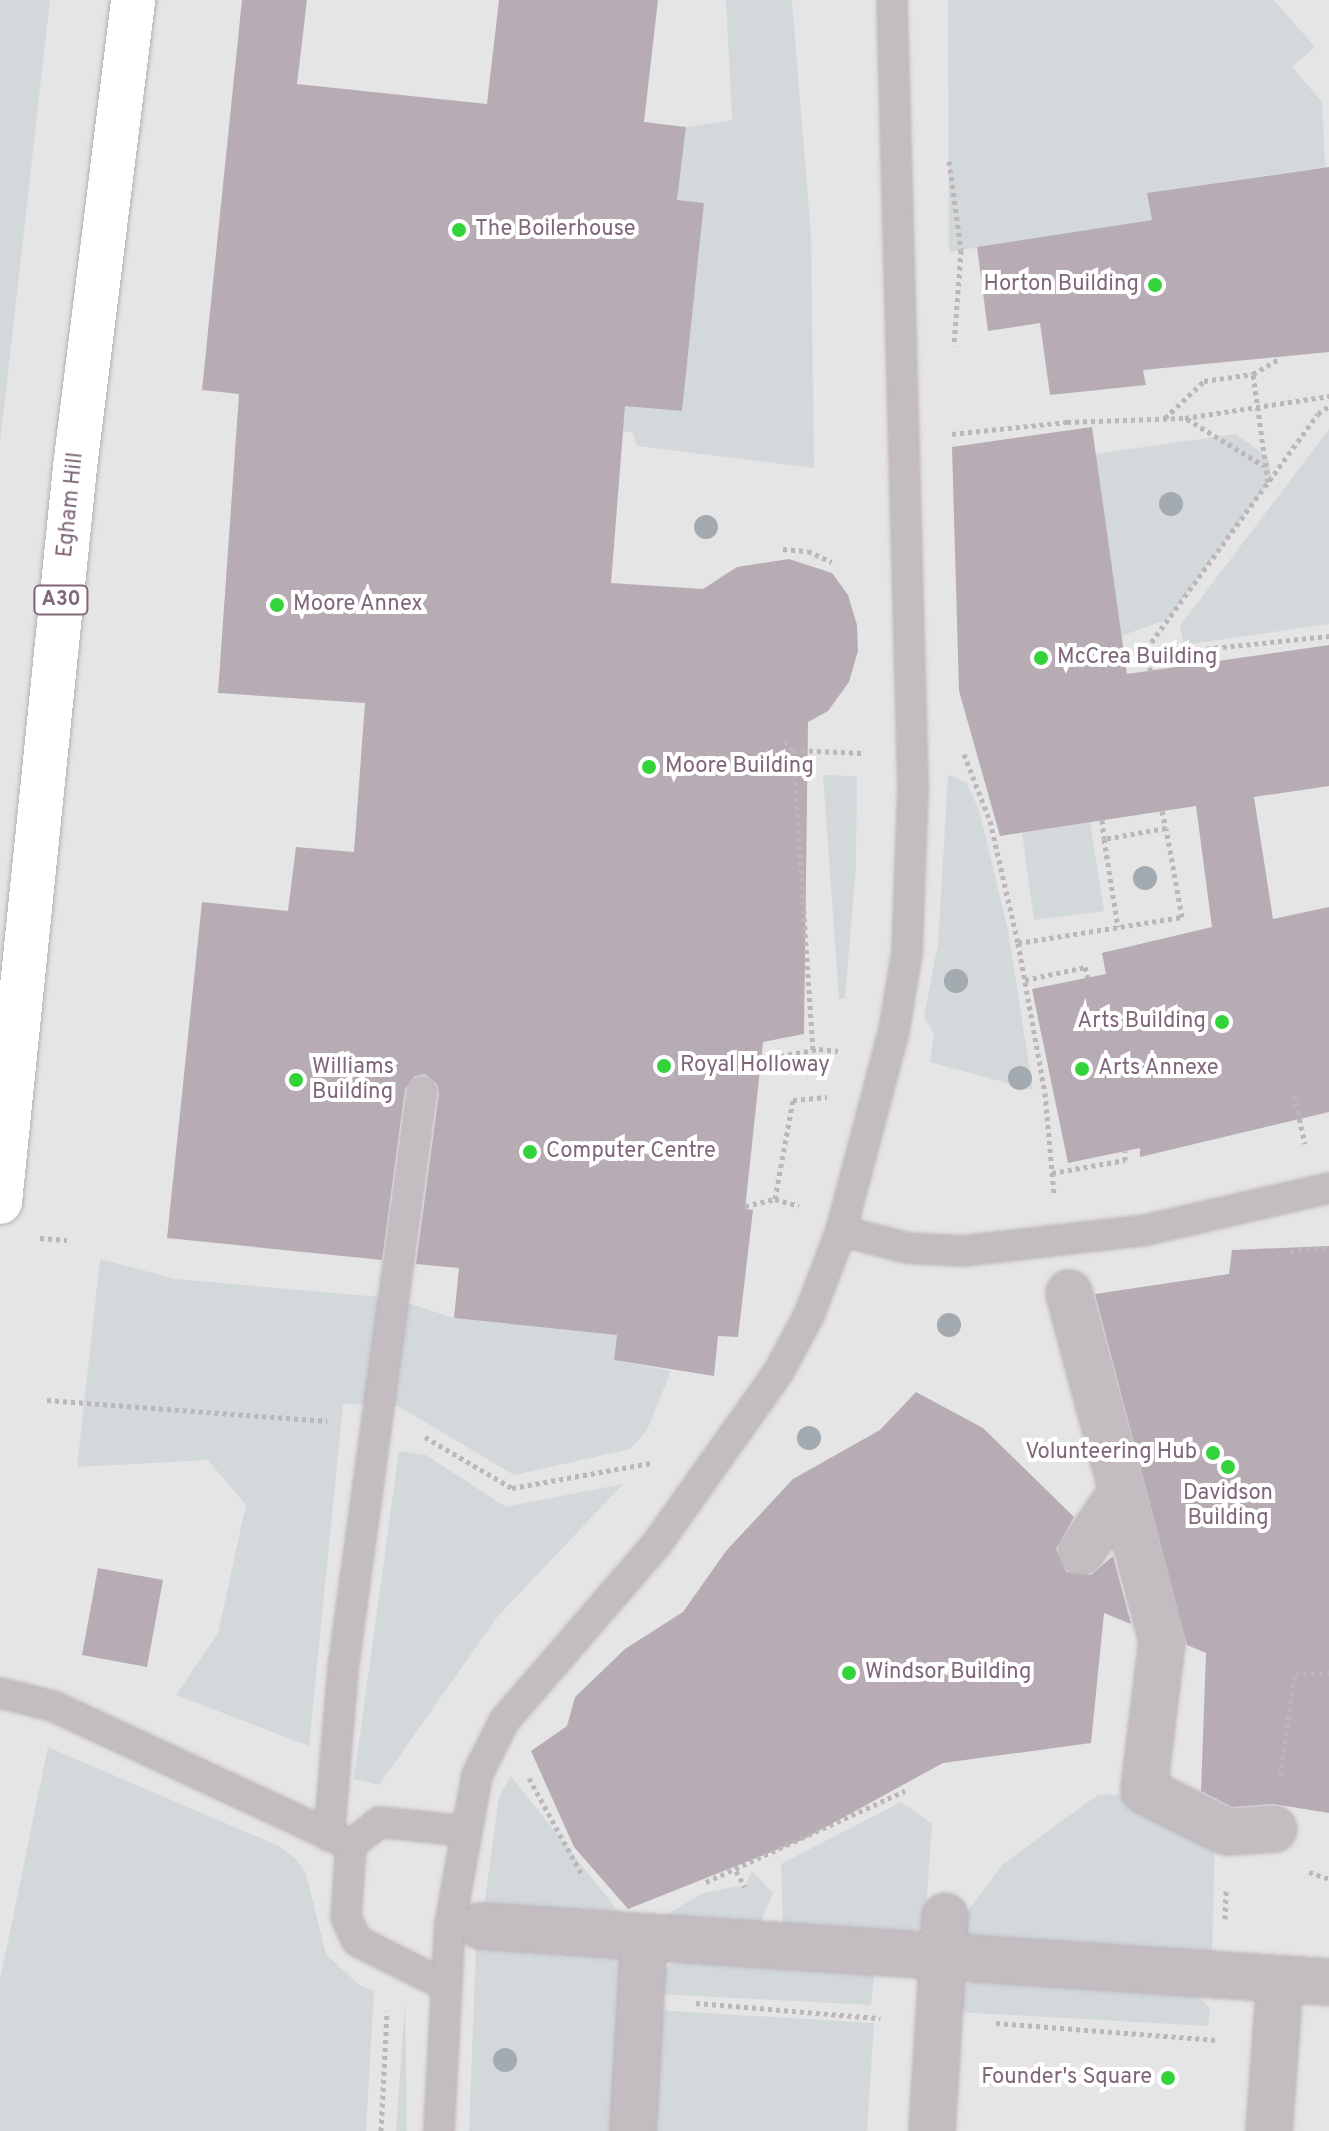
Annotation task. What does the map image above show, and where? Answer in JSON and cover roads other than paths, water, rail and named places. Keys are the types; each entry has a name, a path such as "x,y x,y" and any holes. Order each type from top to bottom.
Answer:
{"main road":[{"name":"Egham Hill","path":"0,1202 75,467 133,0"}],"street":[{"path":"1069,1293 1162,1641 1138,1726 1130,1789 1227,1832 1274,1829"},
{"path":"1081,1552 1122,1492"},
{"path":"465,1925 644,1941 944,1937 1280,1980 1329,1982"},
{"path":"932,2131 944,1937"},
{"path":"633,2131 644,1941"},
{"path":"1269,2131 1280,1980"}],"lane":[{"path":"439,2131 445,1985 465,1925 465,1831 477,1775 497,1736 536,1679 656,1545 735,1438 809,1315 841,1231 894,1030 908,937 913,787 892,0"},
{"path":"422,1091 347,1639 340,1841 346,1917 357,1941 445,1985"},
{"path":"841,1231 907,1248 963,1251 1146,1230 1329,1188"},
{"path":"0,1693 53,1706 340,1841"},
{"path":"340,1841 379,1822 465,1831"}],"place":[{"name":"The Boilerhouse","path":"459,230"},
{"name":"Horton Building","path":"1155,285"},
{"name":"Moore Annex","path":"277,605"},
{"name":"McCrea Building","path":"1041,658"},
{"name":"Moore Building","path":"649,767"},
{"name":"Arts Building","path":"1222,1022"},
{"name":"Royal Holloway","path":"664,1066"},
{"name":"Arts Annexe","path":"1082,1069"},
{"name":"Williams Building","path":"296,1080"},
{"name":"Computer Centre","path":"530,1152"},
{"name":"Volunteering Hub","path":"1213,1453"},
{"name":"Davidson Building","path":"1228,1467"},
{"name":"Windsor Building","path":"849,1673"},
{"name":"Founder's Square","path":"1168,2078"}]}
